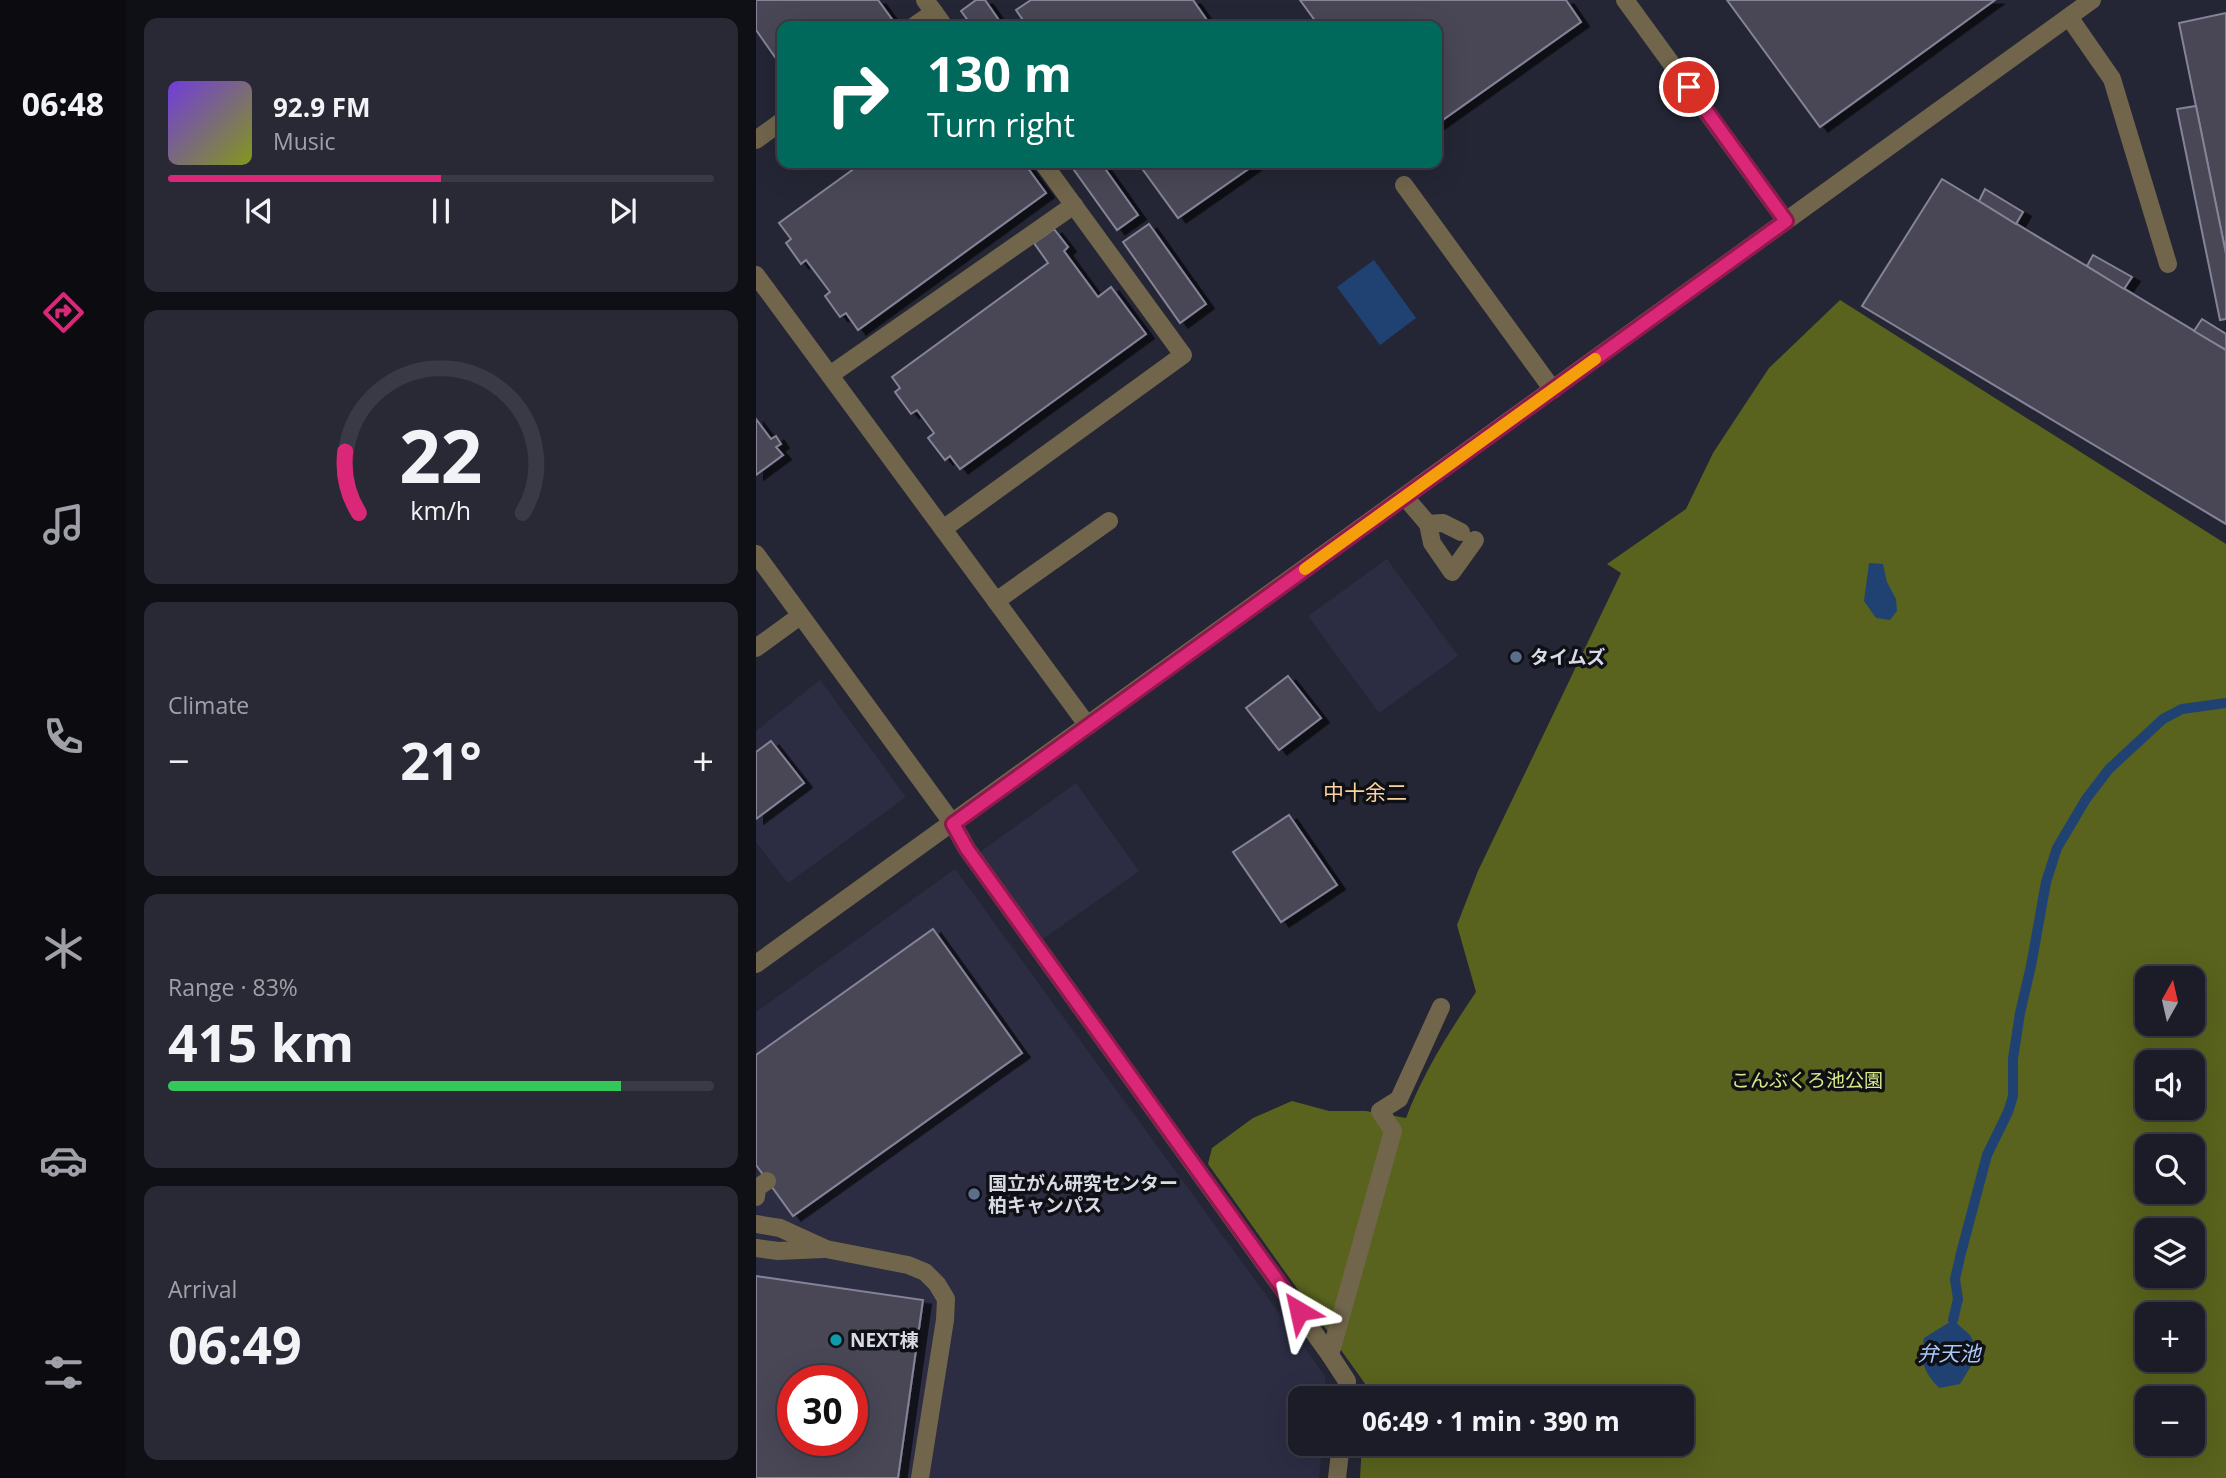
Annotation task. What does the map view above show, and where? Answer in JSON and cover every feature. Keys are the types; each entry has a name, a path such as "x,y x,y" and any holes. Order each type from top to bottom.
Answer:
{"street":[{"path":"1625,0 1786,221"},
{"path":"756,964 2092,0"},
{"path":"2069,17 2112,79 2168,264"},
{"path":"756,140 777,125"},
{"path":"943,529 1183,355 1047,168"},
{"path":"1404,185 1553,390"},
{"path":"830,375 1074,205"},
{"path":"756,275 1088,726"},
{"path":"1405,497 1428,524 1432,543 1452,572 1468,536 1443,523 1428,524"},
{"path":"996,601 1109,521"},
{"path":"756,554 953,824 967,849 1330,1356 1347,1381 1346,1386"},
{"path":"756,648 800,616"},
{"path":"1330,1356 1392,1132 1380,1111 1399,1099 1441,1007"},
{"path":"756,1197 757,1188 767,1181"},
{"path":"756,1224 780,1228 826,1249"},
{"path":"756,1248 778,1251 826,1249 908,1265 925,1272 937,1284 946,1299 920,1478"},
{"path":"1337,1478 1340,1456"}],"shaded area":[{"path":"1387,559 1458,656 1379,713 1308,616"},
{"path":"820,680 906,797 788,883 756,842 756,731"},
{"path":"1076,783 1139,871 1043,939 980,852"},
{"name":"国立がん研究センター 柏キャンパス","path":"955,869 1325,1376 1325,1386 1288,1386 1288,1456 1321,1456 1319,1478 756,1478 756,1012"}],"green space":[{"name":"こんぶくろ池公園","path":"1840,300 2226,544 2226,1478 1360,1478 1361,1456 1694,1456 1694,1386 1366,1386 1208,1164 1212,1148 1253,1118 1292,1101 1329,1111 1366,1111 1406,1118 1437,1053 1476,992 1457,925 1478,871 1621,573 1607,564 1686,509 1713,453 1769,368"}],"water":[{"path":"1374,260 1416,318 1380,345 1337,287"},
{"path":"1869,563 1883,564 1887,582 1896,599 1897,611 1890,620 1876,618 1864,601"},
{"name":"弁天池","path":"1953,1320 1970,1335 1979,1353 1960,1384 1939,1388 1924,1365 1924,1338"}],"building":[{"path":"756,0 878,0 893,21 777,21 777,60 756,30"},
{"path":"976,0 985,0 1000,21 968,21 961,11"},
{"path":"1031,0 1193,0 1208,21 1024,21 1016,10"},
{"path":"1300,0 1566,0 1581,22 1442,120 1442,21 1315,21"},
{"path":"1727,0 1995,0 1820,127"},
{"path":"2226,13 2226,254 2179,23"},
{"path":"2196,106 2226,254 2226,319 2220,320 2177,109"},
{"path":"855,168 1028,168 1046,193 858,330 846,313 840,317 825,296 830,292 806,260 801,264 786,243 791,239 779,223"},
{"path":"1073,168 1105,168 1138,215 1117,230"},
{"path":"1142,168 1250,168 1178,218"},
{"path":"1942,179 2226,350 2226,524 1862,306"},
{"path":"1985,189 2023,212 2016,224 1979,201"},
{"path":"1149,224 1206,304 1180,323 1123,242"},
{"path":"1054,229 1068,247 1064,251 1098,297 1111,287 1146,334 960,469 950,456 945,460 928,438 934,433 917,410 911,414 895,392 900,388 892,377 1048,263 1034,243"},
{"path":"2093,255 2132,277 2124,289 2087,266"},
{"path":"2202,319 2226,334 2226,350 2194,331"},
{"path":"756,419 771,439 776,436 781,444 776,447 783,455 756,475"},
{"path":"1288,676 1321,718 1279,750 1246,708"},
{"path":"771,741 804,783 756,819 756,752"},
{"path":"1289,815 1337,885 1281,922 1233,852"},
{"path":"933,929 1022,1053 793,1216 756,1165 756,1055"},
{"name":"NEXT棟","path":"756,1276 923,1300 898,1478 756,1478"}],"waterway":[{"path":"1953,1320 1958,1299 1955,1279 1987,1155 2013,1096 2013,1059 2020,1013 2046,882 2057,848 2086,799 2109,769 2163,719 2182,709 2226,703"}],"slow traffic":[{"path":"1305,569 1595,359"}],"place":[{"name":"タイムズ","path":"1516,657"},
{"name":"国立がん研究センター 柏キャンパス","path":"974,1194"},
{"name":"NEXT棟","path":"836,1340"}],"district":[{"name":"中十余二","path":"1365,792"}],"route":[{"path":"1299,1311 967,849 953,824 1786,221 1689,87"}]}
